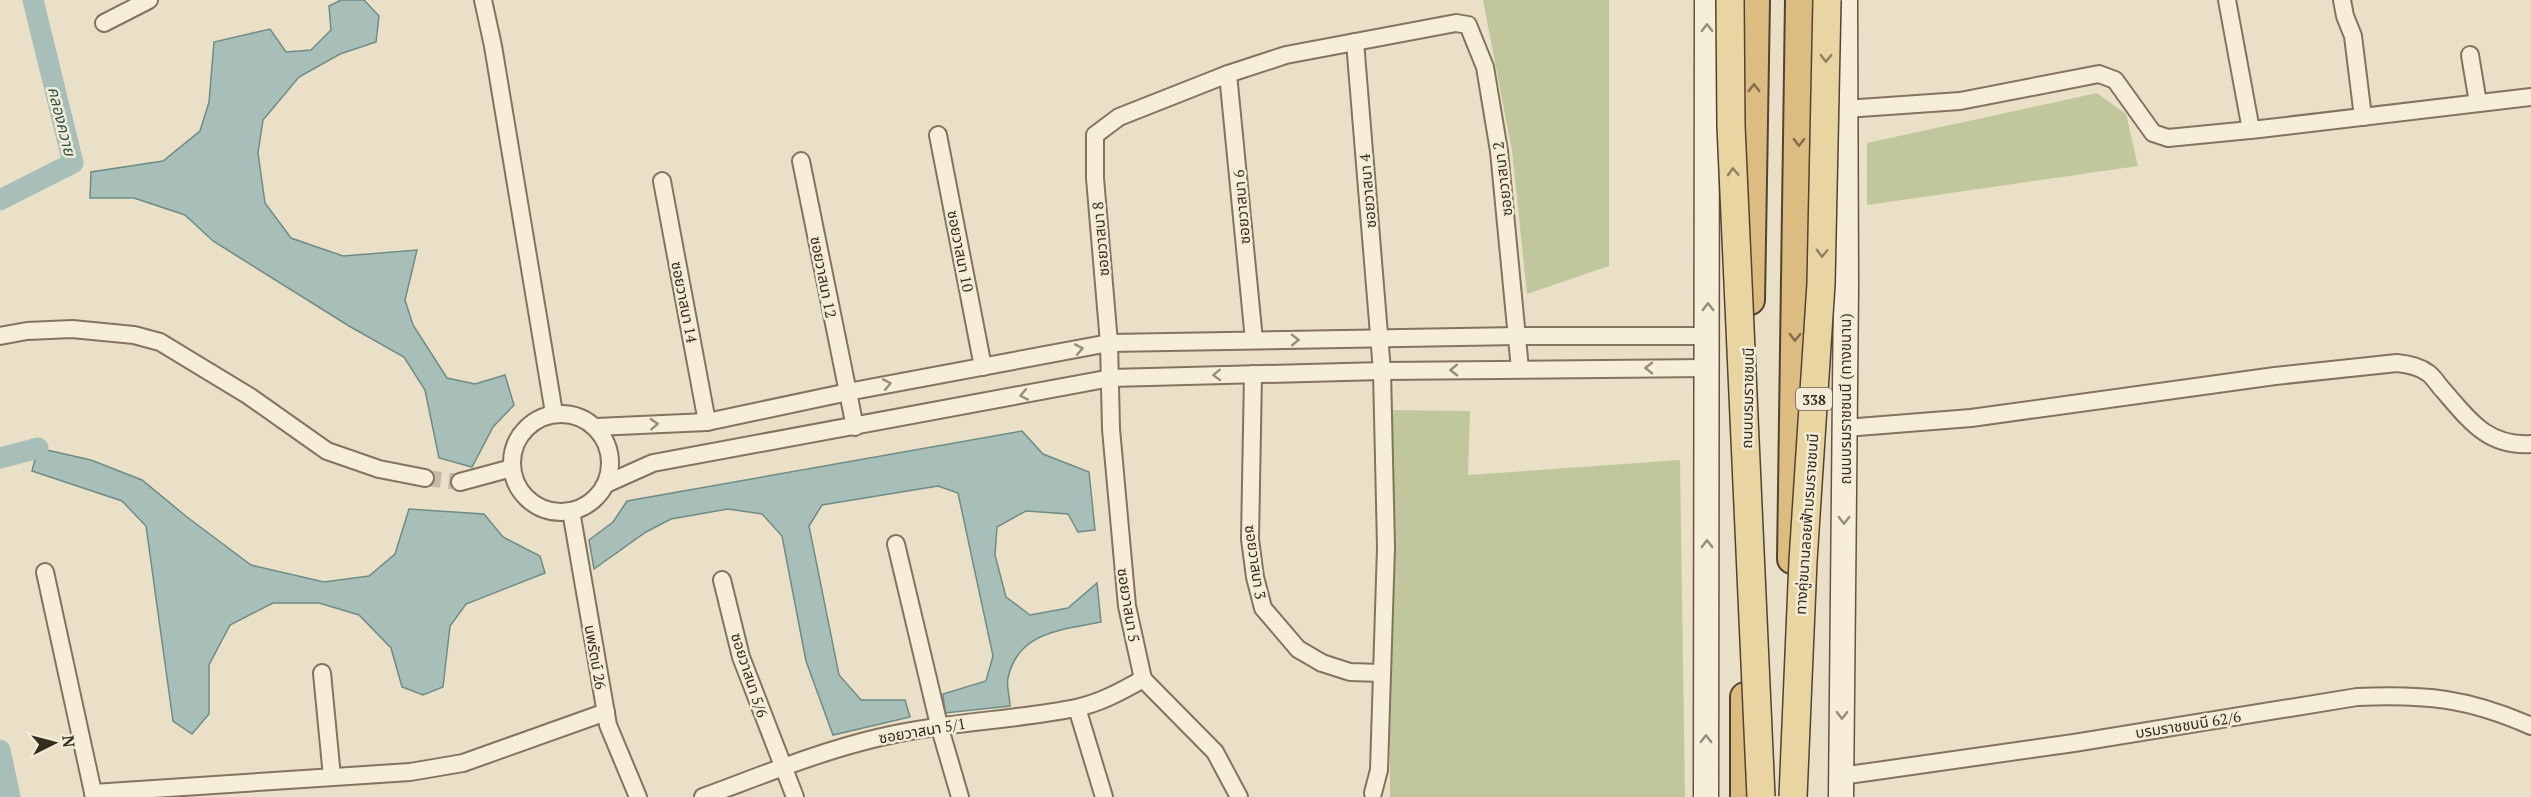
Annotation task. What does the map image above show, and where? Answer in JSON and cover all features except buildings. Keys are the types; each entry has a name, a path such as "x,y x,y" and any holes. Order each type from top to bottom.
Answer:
{"highway":[{"name":"ถนนบรมราชชนนี","path":"1745,797 1744,535 1755,0"},
{"name":"338","path":"1794,797 1792,522 1800,0"}],"main road":[{"path":"1706,797 1707,0"},
{"path":"1730,0 1731,126 1761,797"},
{"name":"ทางคู่ขนานลอยฟ้าบรมราชชนนี","path":"1794,797 1803,561 1821,284 1827,0"},
{"name":"ถนนบรมราชชนนี (ทางขนาน)","path":"1841,787 1847,0"}],"street":[{"path":"104,23 149,0"},
{"path":"483,0 493,46 554,413"},
{"path":"2227,0 2251,130"},
{"path":"2342,0 2345,16 2353,36 2364,117"},
{"name":"ซอยวาสนา 2","path":"1355,42 1455,23 1468,25 1485,67 1499,150 1520,369"},
{"path":"1228,74 1286,55 1355,42"},
{"name":"ซอยวาสนา 4","path":"1355,42 1382,371 1386,548 1379,770 1373,794"},
{"path":"2470,55 2478,103"},
{"name":"ซอยวาสนา 8","path":"1111,378 1095,178 1095,135 1119,117 1228,74"},
{"name":"ซอยวาสนา 6","path":"1228,74 1254,340"},
{"path":"1845,109 1960,101 2099,74 2115,80 2153,133 2168,138 2531,97"},
{"name":"ซอยวาสนา 10","path":"938,135 983,367"},
{"name":"ซอยวาสนา 12","path":"801,161 855,427"},
{"name":"ซอยวาสนา 14","path":"662,182 707,422"},
{"path":"0,336 27,331 72,329 134,335 160,342 249,396 327,451 379,470 425,478"},
{"path":"596,427 707,422 848,392 1109,343 1518,336 1708,336"},
{"path":"1845,428 1971,418 2275,376 2397,363 2412,365 2427,372 2486,434 2499,442 2516,445 2531,444"},
{"path":"606,484 652,463 1111,378 1382,371 1708,368"},
{"name":"ซอยวาสนา 3","path":"1253,374 1250,539 1255,577 1263,608 1298,649 1322,663 1350,672 1381,674"},
{"name":"ซอยวาสนา 5","path":"1111,378 1111,429 1119,535 1127,606 1143,679"},
{"path":"554,413 569,413 584,418 596,427 605,440 610,455 610,470 606,484 597,497 585,506 571,511 556,512 541,508 528,500 519,488 512,468 516,442 525,428 538,418 554,413"},
{"path":"460,482 512,468"},
{"name":"นพรัตน์ 26","path":"571,511 608,725 638,797"},
{"path":"896,544 939,725 960,797"},
{"path":"45,572 94,795 410,772 463,763 606,712"},
{"name":"ซอยวาสนา 5/6","path":"722,580 741,657 795,797"},
{"path":"322,673 332,777"},
{"path":"1143,679 1215,752 1239,797"},
{"name":"ซอยวาสนา 5/1","path":"703,797 875,738 939,725 1077,708 1114,695 1143,679"},
{"name":"บรมราชชนนี 62/6","path":"1841,787 2074,743 2357,697 2398,695 2454,699 2501,713 2531,726"},
{"path":"1077,708 1104,797"}],"green space":[{"path":"1483,0 1609,0 1609,266 1527,294 1512,151"},
{"path":"2097,93 2126,114 2138,166 1867,205 1867,143"},
{"path":"1389,410 1470,411 1468,475 1680,460 1685,797 1390,797"}],"water":[{"path":"341,0 364,0 379,16 376,42 340,54 299,77 263,120 258,153 265,203 291,238 343,256 417,250 405,300 413,325 447,378 475,384 505,375 514,405 493,427 472,467 439,458 425,390 404,357 349,326 213,241 185,215 134,198 90,198 91,172 163,161 200,131 209,102 214,42 270,29 286,52 311,50 331,30 329,6"},
{"path":"1022,431 1043,454 1089,472 1095,530 1078,532 1068,514 1026,511 997,527 995,555 1006,597 1030,615 1068,608 1097,583 1101,622 1044,635 1021,651 1013,662 1008,678 1010,706 945,713 943,694 986,681 993,656 958,493 938,486 822,505 809,526 839,675 861,700 905,700 910,717 833,735 806,661 782,536 762,514 728,509 671,519 646,532 594,569 589,540 613,522 627,501"},
{"path":"38,448 91,460 142,480 251,565 324,582 369,576 395,554 409,509 484,514 503,537 540,556 545,573 466,604 450,626 443,687 423,695 402,687 391,648 359,615 319,603 273,603 230,625 209,665 209,714 192,734 173,721 146,526 122,501 32,471"}],"waterway":[{"name":"คลองควาย","path":"0,200 73,163 33,0"},
{"path":"0,458 38,448"},
{"name":"คลองควาย","path":"0,750 10,797"}],"tunnel":[{"path":"425,478 460,482"}]}
